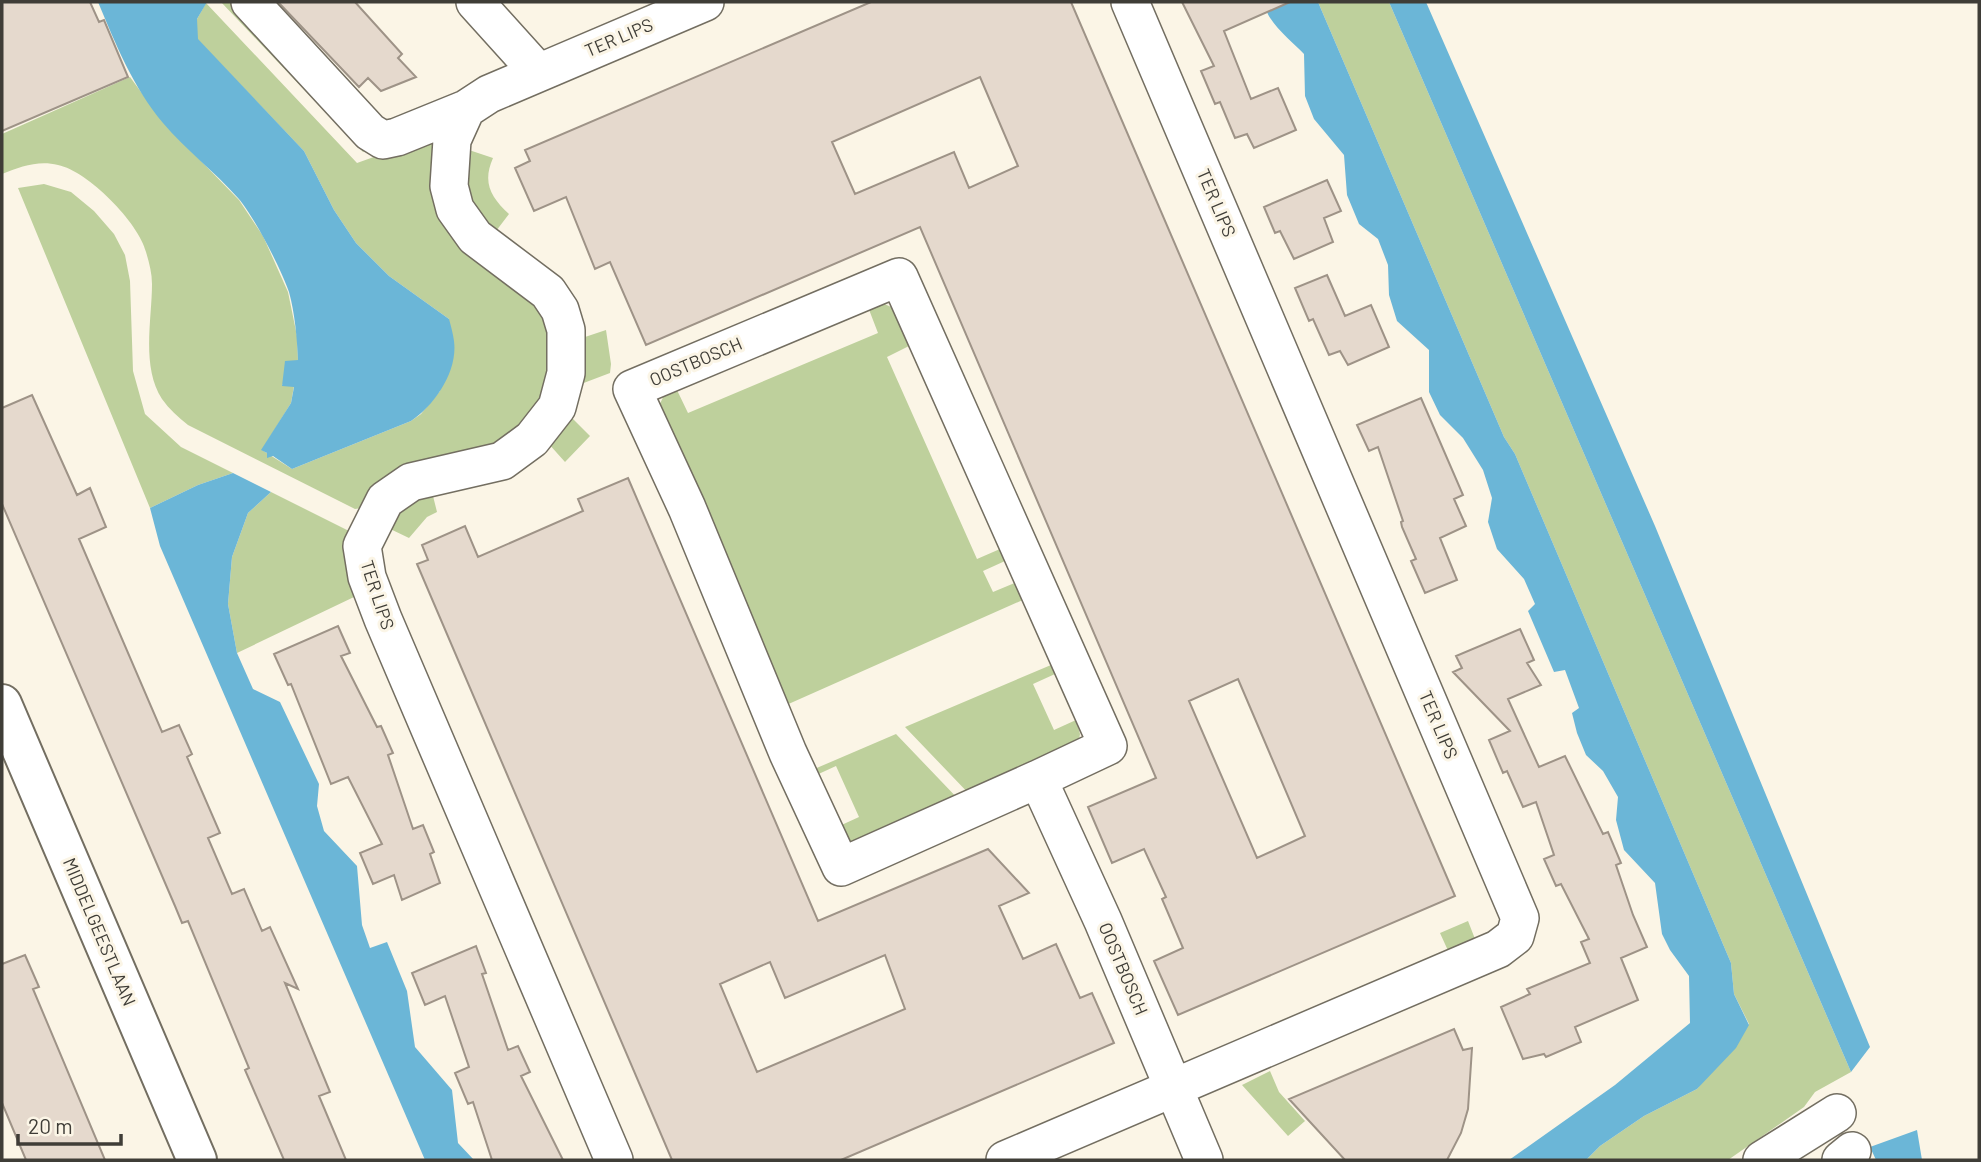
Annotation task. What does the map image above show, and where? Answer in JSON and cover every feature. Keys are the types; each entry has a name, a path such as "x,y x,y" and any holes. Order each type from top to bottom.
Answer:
{"street":[{"name":"TER LIPS","path":"250,2 370,132 383,140 466,109 489,94 702,2"},
{"path":"475,2 538,72"},
{"name":"TER LIPS","path":"1005,1160 1498,949 1515,936 1520,918 1130,2"},
{"name":"TER LIPS","path":"466,109 452,140 449,167 449,186 455,209 475,237 548,292 560,310 566,330 566,373 557,407 532,439 502,461 411,482 385,500 362,546 367,577 383,620 614,1160"},
{"name":"OOSTBOSCH","path":"899,277 1108,746 1038,779 841,867 788,754 687,508 632,388 899,277"},
{"name":"MIDDELGEESTLAAN","path":"2,704 197,1160"},
{"name":"OOSTBOSCH","path":"1038,779 1103,920 1204,1160"},
{"path":"1762,1160 1837,1113"}],"green space":[{"path":"221,2 229,2 369,147 363,152"},
{"path":"1318,2 1389,2 1851,1072 1815,1092 1804,1107 1728,1160 1586,1160 1600,1146 1644,1116 1697,1089 1749,1024 1734,994 1731,963 1515,454 1504,437"},
{"path":"206,3 357,163 438,134 433,199 455,240 532,298 554,341 552,383 530,418 498,443 406,467 362,508 355,509 188,425 177,416 162,399 152,372 149,343 151,276 146,252 134,227 111,200 70,169 58,165 36,164 2,174 2,134 130,77 163,122 239,200 263,236 288,292 297,336 298,361 282,385 294,386 291,403 262,450 292,469 411,421 421,414 440,391 449,319 389,276 356,243 334,210 304,151 197,39 197,19"},
{"path":"466,149 493,158 488,175 490,189 497,202 509,214 493,235 472,212 463,159"},
{"path":"44,184 71,192 94,211 114,234 125,255 130,281 133,371 145,414 181,447 233,473 198,485 150,508 18,188"},
{"path":"880,302 900,311 913,344 887,357 977,559 1000,549 1005,561 983,571 993,592 1017,582 1025,599 784,706 658,408 665,393 676,388 688,413 878,333 868,307"},
{"path":"606,330 610,373 581,384 585,359 582,338"},
{"path":"569,415 590,436 565,462 548,443"},
{"path":"431,488 437,512 427,517 409,538 384,526 394,512"},
{"path":"271,492 349,531 344,548 354,597 237,653 228,604 232,557 248,513"},
{"path":"1051,665 1055,674 1033,684 1054,730 1076,720 1080,734 1078,745 973,798 905,727"},
{"path":"896,734 962,803 861,844 847,841 835,828 859,817 836,766 812,777 812,770"},
{"path":"1468,921 1477,944 1450,955 1440,933"},
{"path":"1270,1071 1279,1092 1305,1121 1288,1136 1242,1085"}],"water":[{"path":"98,2 207,2 197,19 198,39 304,151 334,210 356,243 389,276 449,319 454,352 448,375 436,397 411,421 292,469 273,456 267,458 267,453 261,450 291,403 294,387 282,386 285,361 298,360 289,292 266,243 244,206 152,109 134,80"},
{"path":"1264,2 1318,2 1504,437 1515,454 1731,963 1734,994 1749,1025 1736,1048 1697,1089 1644,1116 1600,1146 1586,1160 1509,1160 1615,1085 1690,1023 1689,976 1662,934 1655,883 1624,850 1616,820 1618,797 1603,771 1586,755 1572,713 1579,708 1565,670 1554,672 1528,611 1535,604 1524,579 1497,549 1488,522 1492,498 1483,470 1463,438 1440,415 1429,392 1429,350 1397,321 1389,295 1388,265 1378,239 1359,224 1347,195 1344,155 1314,119 1305,96 1304,54 1274,24"},
{"path":"1389,2 1426,2 1655,526 1870,1047 1851,1072"},
{"path":"233,473 271,492 248,513 232,557 228,604 237,653 253,689 280,702 319,784 317,806 324,831 357,866 362,925 370,948 387,942 407,991 415,1047 452,1090 458,1143 474,1160 425,1160 160,546 150,508 198,485"},
{"path":"1917,1130 1922,1160 1876,1160 1870,1147"}],"building":[{"path":"2,2 90,2 99,22 104,20 128,77 2,131"},
{"path":"278,2 355,2 402,54 398,58 416,77 381,91 368,78 359,87"},
{"path":"871,2 1071,2 1455,896 1178,1015 1154,961 1183,948 1162,899 1166,897 1144,849 1112,863 1088,807 1156,778 920,227 646,345 610,262 595,269 566,197 534,211 515,168 530,161 525,150","holes":["980,77 1018,166 969,188 954,152 855,194 832,142","1238,679 1305,836 1257,858 1189,701"]},
{"path":"1182,2 1290,2 1224,31 1251,99 1278,88 1296,130 1254,148 1247,134 1235,138 1220,102 1215,104 1201,71 1214,66"},
{"path":"1327,180 1341,211 1324,218 1333,242 1294,259 1280,231 1275,233 1264,207"},
{"path":"1327,275 1345,316 1371,305 1389,347 1348,365 1340,351 1329,355 1313,319 1309,321 1295,288"},
{"path":"32,395 77,495 90,488 106,527 79,539 162,732 179,725 192,754 187,757 220,833 208,838 232,894 244,889 262,931 270,927 298,989 285,983 330,1092 319,1096 346,1160 284,1160 245,1070 249,1068 188,921 182,923 2,504 2,408"},
{"path":"1421,398 1463,495 1454,499 1466,526 1440,538 1457,580 1425,593 1411,561 1416,559 1402,527 1403,521 1378,447 1369,451 1357,425"},
{"path":"628,478 818,921 988,849 1029,893 999,906 1023,959 1056,944 1080,998 1092,993 1114,1043 841,1160 672,1160 417,564 428,560 422,545 465,526 478,557 583,511 578,499","holes":["885,955 905,1009 757,1072 720,984 770,962 785,998"]},
{"path":"338,626 350,653 341,656 377,727 381,726 393,753 388,755 413,829 423,825 434,852 430,854 440,883 402,900 394,875 373,884 360,853 382,844 348,777 331,784 291,684 288,685 274,654"},
{"path":"1520,629 1534,660 1527,663 1541,685 1508,699 1539,767 1565,756 1603,834 1608,832 1621,863 1616,865 1647,947 1621,958 1638,1000 1575,1027 1581,1042 1546,1057 1544,1054 1523,1059 1501,1007 1530,994 1527,989 1590,963 1581,942 1589,939 1561,884 1556,886 1544,859 1554,855 1536,802 1523,807 1507,771 1503,773 1489,740 1510,731 1453,672 1462,668 1456,656"},
{"path":"476,946 486,973 482,974 508,1050 518,1046 530,1072 521,1076 563,1160 492,1160 473,1102 468,1104 455,1073 469,1067 445,996 425,1005 412,973"},
{"path":"25,955 39,987 33,989 105,1160 26,1160 2,1103 2,964"},
{"path":"1454,1029 1463,1050 1472,1048 1468,1109 1461,1133 1447,1160 1345,1160 1289,1099"}]}
